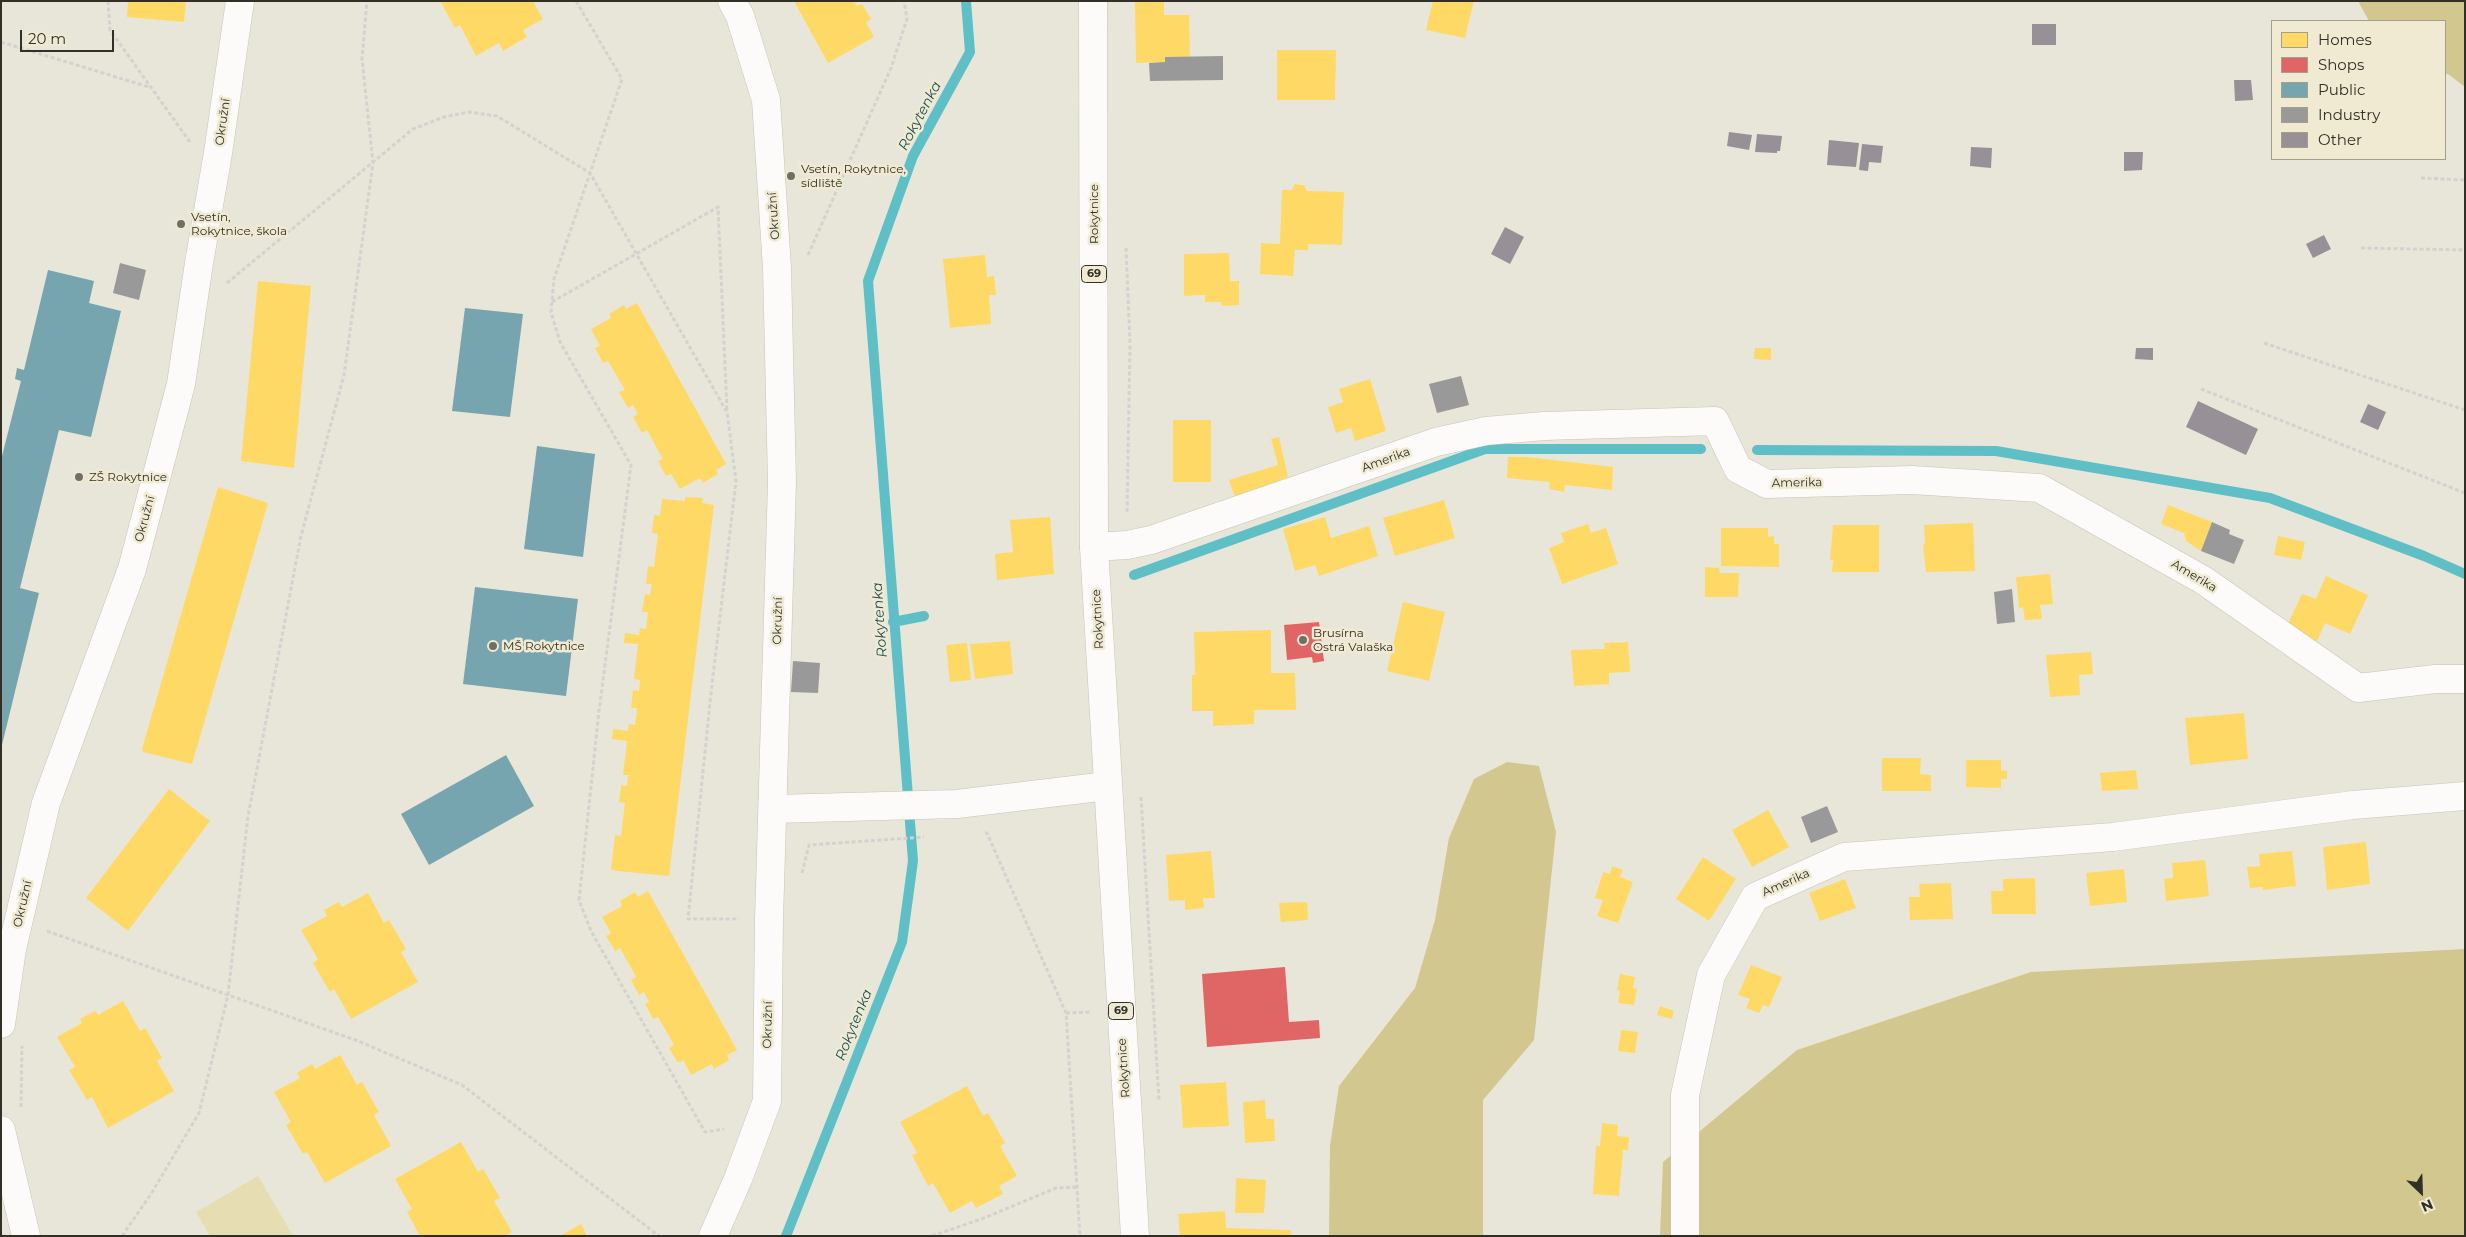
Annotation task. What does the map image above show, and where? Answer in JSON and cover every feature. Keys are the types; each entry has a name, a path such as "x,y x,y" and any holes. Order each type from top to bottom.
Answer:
{"street":[{"name":"Okružní","path":"1,1024 12,949 46,803 132,569 181,384 240,1"},
{"name":"Okružní","path":"714,1236 738,1179 767,1100 769,920 774,809 782,482 777,268 766,100 740,16 732,1"},
{"name":"Rokytnice","path":"1093,1 1094,547 1135,1236"},
{"name":"Amerika","path":"1094,547 1127,545 1151,540 1436,442 1486,431 1544,426 1715,421 1738,469 1767,484 1912,480 2039,488 2203,580 2358,688 2436,679 2465,680"},
{"path":"774,809 956,804 1107,786"},
{"name":"Amerika","path":"1685,1236 1684,1095 1711,975 1756,897 1844,857 2113,837 2353,805 2465,796"},
{"path":"11,1122 26,1236"}],"path":[{"path":"108,1 110,30 187,141 218,153"},
{"path":"122,1236 151,1194 198,1112 228,995 248,816 300,536 344,375 373,162 362,59 367,1"},
{"path":"576,1 622,79 554,280 551,312 560,342 631,465 599,711 579,900 591,931 705,1132 732,1129"},
{"path":"777,268 806,260 891,68 907,19 904,1"},
{"path":"1,42 150,87"},
{"path":"225,291 227,282 413,129 444,117 469,112 497,116 590,173 727,412"},
{"path":"2422,178 2465,180"},
{"path":"552,302 718,206 727,412 736,481 688,919 769,920"},
{"path":"2361,248 2465,250"},
{"path":"2264,343 2465,410"},
{"path":"2202,389 2465,493"},
{"path":"987,833 1066,1013 1080,1236"},
{"path":"890,840 932,837"},
{"path":"42,929 358,1041 462,1085 659,1236"},
{"path":"11,1122 22,1041"},
{"path":"932,1236 984,1218 1056,1188 1077,1187"}],"shaded area":[{"path":"2358,1 2465,1 2465,87 2446,74 2446,20 2368,20"},
{"path":"1507,762 1539,766 1556,832 1534,1040 1483,1100 1483,1236 1329,1236 1330,1146 1339,1086 1415,988 1435,920 1449,838 1474,779"},
{"path":"2465,949 2465,1236 1660,1236 1663,1162 1797,1050 2031,972"},
{"path":"258,1176 293,1236 210,1236 196,1212"}],"building: Homes":[{"path":"128,1 186,1 184,22 127,17"},
{"path":"440,1 533,1 543,19 523,30 527,37 503,51 499,43 476,56 460,25 455,28"},
{"path":"794,1 854,1 857,6 862,4 871,19 866,22 874,37 828,63"},
{"path":"1164,1 1164,15 1189,15 1190,57 1165,57 1165,62 1136,63 1135,2"},
{"path":"1433,1 1474,1 1465,38 1426,30"},
{"path":"1277,50 1336,50 1335,100 1277,100"},
{"path":"1295,184 1304,185 1307,191 1344,192 1342,245 1308,244 1308,250 1295,250 1293,276 1260,274 1261,243 1280,244 1282,190 1291,190"},
{"path":"1229,253 1230,281 1239,281 1239,305 1222,306 1222,302 1205,302 1205,295 1184,296 1184,254"},
{"path":"985,255 987,277 994,276 996,295 989,295 991,324 950,328 943,259"},
{"path":"258,281 311,286 294,468 241,461"},
{"path":"637,303 726,464 716,470 718,474 703,483 700,478 680,489 671,474 666,476 658,461 663,459 647,430 642,433 633,417 638,414 633,405 628,408 619,392 625,390 608,361 603,363 595,348 600,346 591,329 611,318 609,314 624,305 626,309"},
{"path":"1755,348 1771,348 1771,360 1754,359"},
{"path":"1370,379 1386,431 1355,441 1351,428 1336,433 1328,407 1343,402 1339,389"},
{"path":"1173,420 1211,420 1211,482 1173,482"},
{"path":"1279,437 1288,477 1247,493 1236,500 1229,480 1278,465 1271,439"},
{"path":"1508,457 1527,457 1613,467 1612,490 1565,485 1564,492 1549,489 1550,482 1507,478"},
{"path":"218,487 268,503 192,764 143,752 142,749"},
{"path":"685,497 703,498 702,503 714,505 669,876 611,870 615,835 621,836 625,803 619,802 621,785 627,786 628,775 623,775 627,741 612,739 613,729 628,731 629,724 635,725 637,708 631,708 633,690 639,691 640,680 634,679 638,644 624,643 625,633 639,635 640,628 646,629 648,612 642,612 645,594 650,595 652,584 646,584 648,566 654,567 658,534 652,533 654,515 660,516 662,499 685,501"},
{"path":"1444,500 1455,538 1395,556 1383,518"},
{"path":"2168,505 2212,522 2201,551 2186,541 2184,533 2161,524"},
{"path":"1050,517 1054,574 997,580 995,554 1013,552 1010,520"},
{"path":"1325,517 1331,538 1369,526 1378,556 1319,576 1315,565 1295,571 1283,529"},
{"path":"1973,523 1975,571 1926,572 1923,545 1925,544 1924,525"},
{"path":"1588,524 1591,533 1606,528 1618,564 1562,584 1549,548 1564,542 1561,533"},
{"path":"1833,525 1879,525 1879,572 1832,572 1833,560 1830,560"},
{"path":"1721,528 1768,528 1768,537 1774,536 1774,544 1779,544 1779,567 1721,566"},
{"path":"2278,536 2305,542 2301,560 2274,555"},
{"path":"1705,567 1719,568 1720,573 1739,573 1738,597 1705,597"},
{"path":"2050,574 2053,604 2040,605 2042,619 2025,620 2023,607 2019,608 2016,577"},
{"path":"2326,576 2368,595 2350,634 2325,623 2315,646 2284,632 2302,594 2316,599"},
{"path":"1403,602 1445,612 1429,681 1387,671"},
{"path":"1271,630 1271,673 1295,673 1296,710 1254,710 1254,724 1213,726 1213,711 1192,711 1192,675 1195,675 1194,632"},
{"path":"1010,641 1013,674 975,679 970,644"},
{"path":"1628,642 1630,672 1609,673 1609,684 1574,686 1571,650 1605,649 1604,643"},
{"path":"967,643 971,680 950,682 946,645"},
{"path":"2091,652 2093,674 2079,675 2080,695 2050,697 2046,655"},
{"path":"2244,713 2248,759 2190,765 2185,718"},
{"path":"1882,758 1921,758 1920,774 1931,775 1931,791 1882,791"},
{"path":"1966,760 2001,760 2001,770 2007,771 2007,779 2001,779 2001,788 1966,787"},
{"path":"2136,770 2138,789 2102,791 2100,773"},
{"path":"169,789 210,821 128,931 86,898"},
{"path":"1768,810 1789,847 1752,867 1732,830"},
{"path":"2366,842 2370,884 2327,890 2323,847"},
{"path":"1211,851 1215,898 1203,898 1204,908 1185,910 1185,900 1169,901 1166,855"},
{"path":"2292,851 2296,886 2263,890 2262,887 2250,888 2247,867 2260,866 2259,854"},
{"path":"1703,857 1736,879 1709,921 1676,899"},
{"path":"2205,860 2209,896 2166,901 2164,879 2173,878 2172,863"},
{"path":"1612,866 1623,870 1620,877 1633,882 1618,923 1597,916 1603,900 1595,898 1603,872 1610,874"},
{"path":"2124,869 2127,902 2090,906 2086,873"},
{"path":"2035,878 2036,914 1992,914 1991,891 2003,891 2003,879"},
{"path":"1845,879 1856,908 1820,921 1809,893"},
{"path":"1951,883 1953,919 1910,920 1909,897 1920,897 1919,884"},
{"path":"648,891 737,1050 727,1055 729,1060 714,1069 712,1064 691,1075 683,1060 678,1063 669,1048 674,1045 658,1017 653,1019 645,1004 649,1002 644,992 639,995 631,980 636,977 620,948 615,951 606,936 611,933 602,917 622,906 620,901 635,892 638,897"},
{"path":"368,893 384,923 389,920 406,949 401,952 418,982 351,1019 334,989 330,992 313,963 318,959 301,930 327,916 324,910 339,902 342,907"},
{"path":"1307,902 1308,920 1281,922 1279,903"},
{"path":"1751,965 1782,977 1769,1007 1763,1005 1759,1013 1746,1008 1750,999 1738,995"},
{"path":"1620,974 1635,977 1633,988 1637,989 1634,1005 1618,1003 1620,991 1617,990"},
{"path":"123,1001 140,1031 145,1028 162,1058 157,1061 174,1091 108,1128 92,1097 87,1100 69,1070 75,1067 57,1037 82,1023 80,1019 95,1011 98,1015"},
{"path":"1660,1006 1674,1011 1672,1019 1657,1015"},
{"path":"1621,1030 1638,1032 1635,1053 1618,1051"},
{"path":"340,1055 357,1085 362,1082 379,1112 374,1115 391,1146 325,1183 307,1152 303,1154 286,1125 291,1122 274,1092 300,1078 297,1073 312,1064 315,1069"},
{"path":"1226,1082 1229,1126 1183,1128 1180,1085"},
{"path":"967,1086 983,1116 988,1113 1005,1143 1000,1146 1017,1176 999,1186 1003,1194 976,1208 972,1201 950,1213 933,1183 928,1186 912,1155 917,1153 900,1122"},
{"path":"1265,1100 1266,1119 1274,1119 1275,1141 1245,1143 1243,1102"},
{"path":"1602,1123 1618,1125 1617,1136 1629,1137 1628,1150 1623,1150 1619,1196 1593,1194 1596,1146 1600,1146"},
{"path":"461,1142 478,1172 483,1169 500,1198 494,1201 512,1232 505,1236 420,1236 407,1212 412,1209 395,1179"},
{"path":"1236,1178 1266,1180 1264,1213 1235,1213"},
{"path":"1225,1211 1226,1228 1291,1230 1291,1236 1180,1236 1178,1214"},
{"path":"581,1224 587,1236 560,1236"}],"building: Shops":[{"name":"Brusírna Ostrá Valaška","path":"1319,622 1324,661 1313,663 1312,657 1287,660 1284,625"},
{"path":"1285,967 1289,1022 1319,1020 1320,1038 1207,1047 1202,974"}],"building: Public":[{"path":"48,270 94,281 89,303 121,311 91,437 59,430 20,588 39,593 2,745 1,460 21,381 15,379 17,368 24,370"},
{"path":"465,308 523,314 510,417 452,411"},
{"path":"537,446 595,454 583,557 524,549"},
{"path":"475,587 578,599 566,696 463,684"},
{"path":"506,755 534,806 429,865 401,814"}],"building: Industry":[{"path":"1223,56 1223,80 1150,81 1149,63 1165,62 1165,57"},
{"path":"120,263 146,270 139,300 113,293"},
{"path":"1461,376 1469,405 1437,413 1429,384"},
{"path":"2212,522 2230,530 2229,534 2244,540 2234,564 2201,551"},
{"path":"2012,589 2015,622 1997,624 1994,592"},
{"path":"793,661 820,663 818,693 791,692"},
{"path":"1827,806 1838,832 1811,843 1801,817"}],"building: Other":[{"path":"2032,24 2056,24 2056,45 2032,45"},
{"path":"2234,80 2251,80 2253,100 2235,101"},
{"path":"1729,132 1752,135 1749,150 1727,146"},
{"path":"1757,134 1782,136 1780,151 1777,151 1777,153 1755,152"},
{"path":"1829,140 1859,143 1856,167 1827,165"},
{"path":"1862,144 1883,146 1881,163 1869,162 1868,171 1859,170"},
{"path":"1971,147 1992,148 1991,168 1970,166"},
{"path":"2124,152 2143,152 2142,170 2124,171"},
{"path":"1505,227 1524,237 1510,264 1491,254"},
{"path":"2324,235 2331,249 2313,258 2306,244"},
{"path":"2136,348 2153,348 2153,360 2135,359"},
{"path":"2198,401 2258,429 2246,455 2186,427"},
{"path":"2368,404 2386,412 2378,430 2360,422"}],"waterway":[{"name":"Rokytenka","path":"786,1236 902,942 913,861 868,281 913,156 970,52 966,1"},
{"path":"1134,575 1485,449 1701,449"},
{"path":"1757,450 1996,451 2270,498 2424,556 2465,574"},
{"path":"893,622 924,616"}],"place":[{"name":"Vsetín, Rokytnice, sídliště","path":"791,176"},
{"name":"Vsetín, Rokytnice, škola","path":"181,224"},
{"name":"ZŠ Rokytnice","path":"79,477"},
{"name":"Brusírna Ostrá Valaška","path":"1303,640"},
{"name":"MŠ Rokytnice","path":"493,646"}]}
